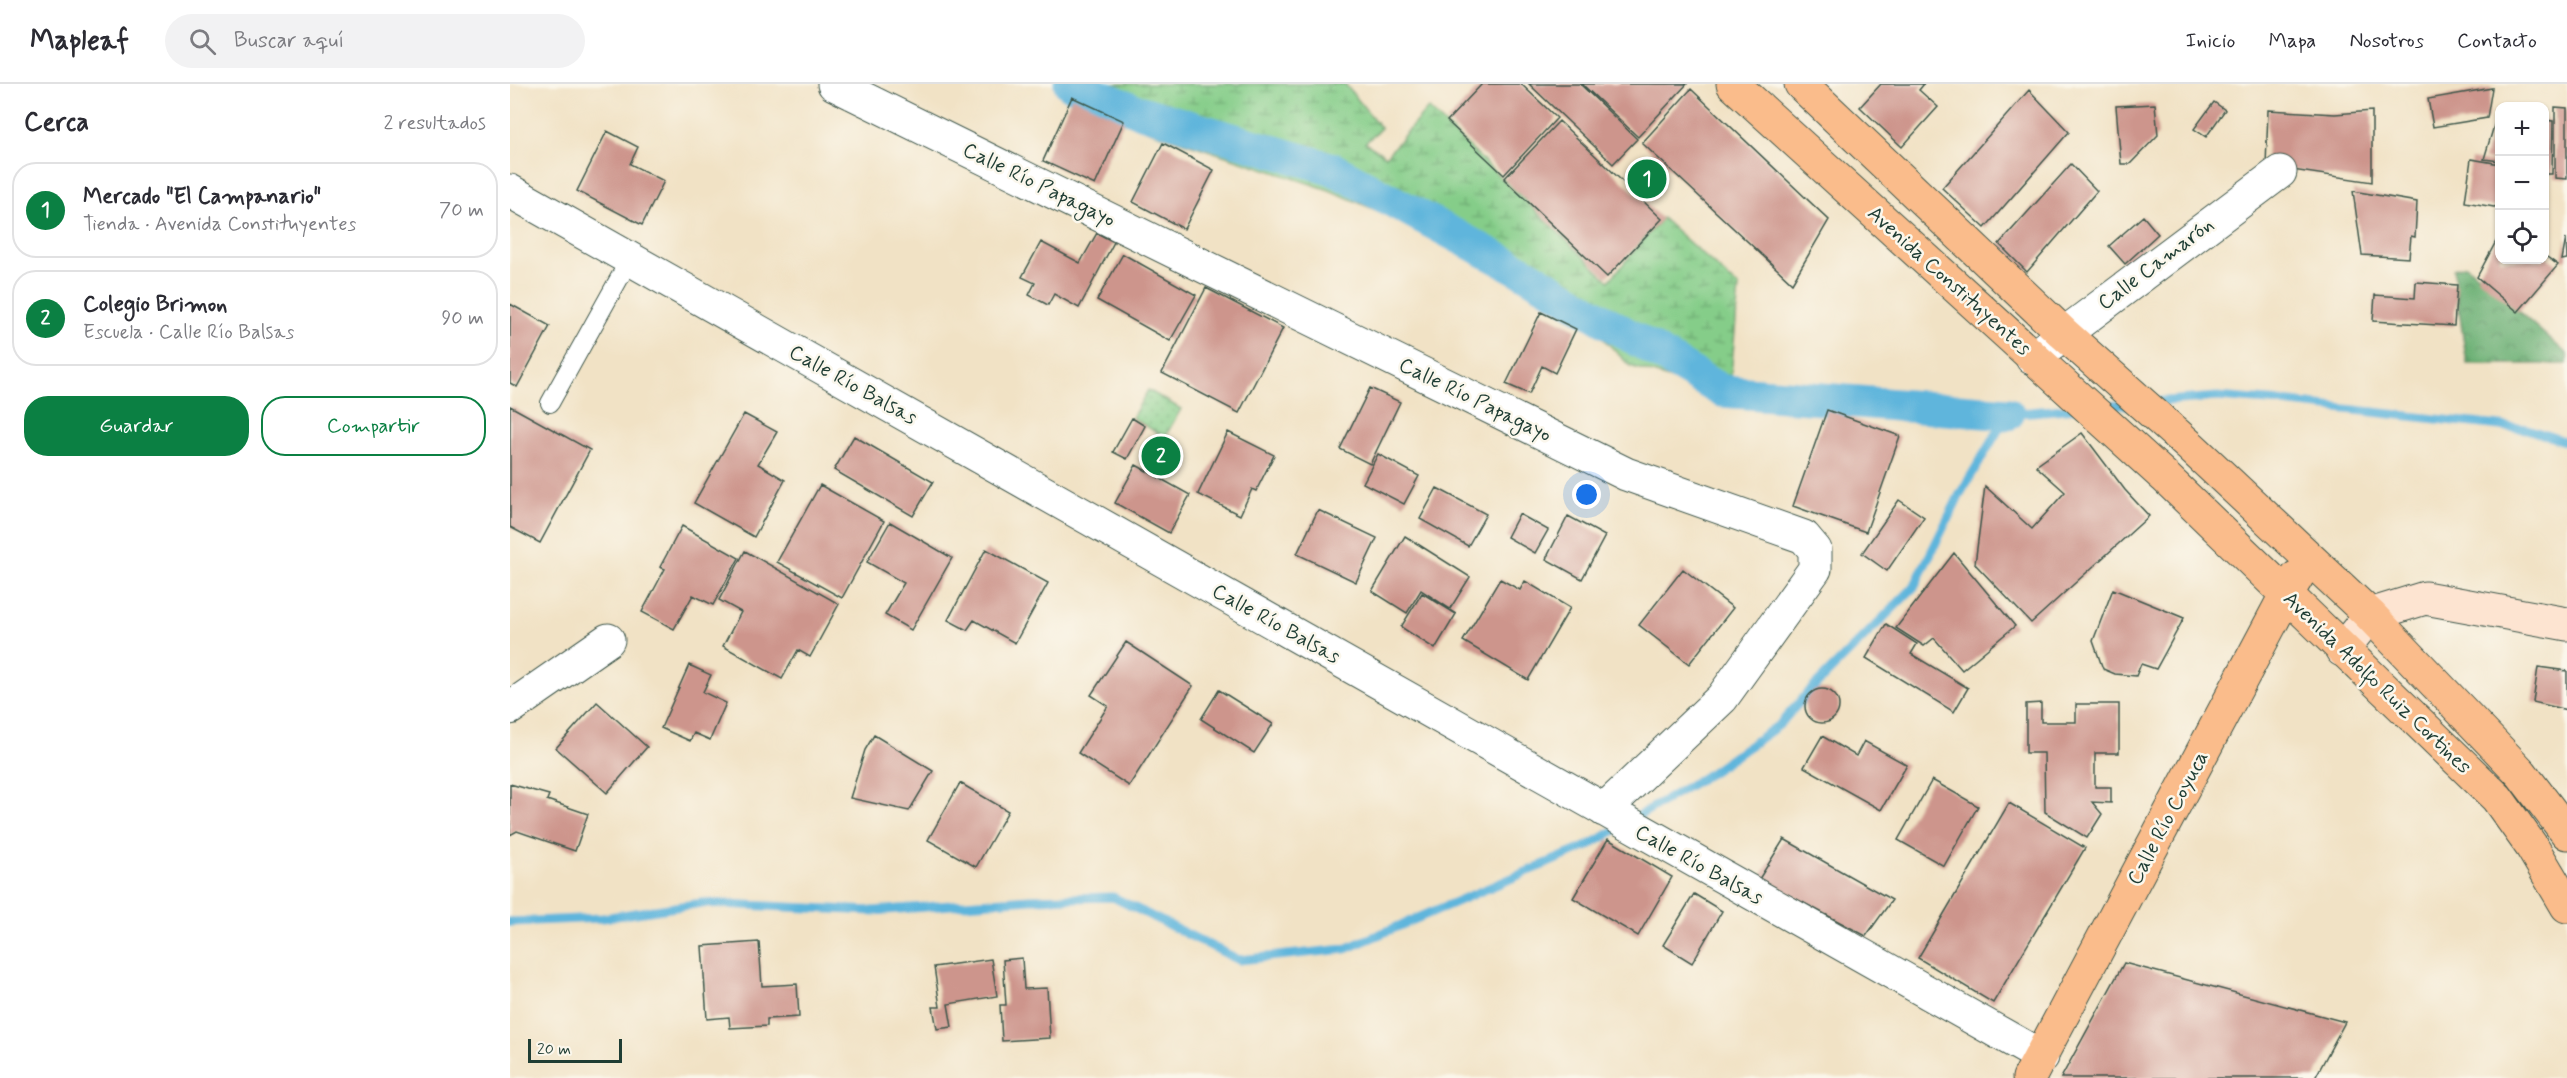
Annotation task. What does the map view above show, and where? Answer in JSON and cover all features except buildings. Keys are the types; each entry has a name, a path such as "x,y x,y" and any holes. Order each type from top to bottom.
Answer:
{"main road":[{"name":"Avenida Constituyentes","path":"1733,84 2165,477"},
{"name":"Avenida Constituyentes","path":"1801,84 2074,343 2191,447"},
{"name":"Avenida Adolfo Ruiz Cortines","path":"2191,447 2370,615 2521,773 2567,833"},
{"name":"Avenida Adolfo Ruiz Cortines","path":"2165,477 2497,798 2532,847 2567,906"},
{"name":"Calle Río Coyuca","path":"2036,1068 2286,595 2309,560"}],"street":[{"name":"Calle Río Papagayo","path":"834,84 1626,474 1804,537 1815,550 1815,569 1722,698 1614,816"},
{"name":"Calle Camarón","path":"2032,357 2074,343 2280,172"},
{"name":"Calle Río Balsas","path":"510,191 1614,816 2036,1068"},
{"path":"2342,650 2370,615 2425,598 2567,624"},
{"path":"510,708 608,640"}],"lane":[{"path":"550,403 630,259"}],"green space":[{"path":"1081,84 1345,84 1381,128 1365,143 1386,156 1428,108 1609,281 1662,218 1739,287 1729,397 1630,366 1591,326 1484,256 1329,190 1147,130"},
{"path":"2466,265 2567,354 2567,364 2467,364 2453,269"},
{"path":"1148,390 1181,409 1165,437 1132,418"}],"waterway":[{"path":"1070,84 1138,111 1333,169 1525,273 1722,391 2008,414"},
{"path":"2153,402 2217,397 2282,402 2527,429 2567,442"},
{"path":"2100,407 2131,404"},
{"path":"1635,818 1712,772 1779,725 1914,587 1960,494 2008,414 2077,408"},
{"path":"510,922 603,918 702,903 873,911 1030,899 1113,897 1239,960 1345,949 1590,845 1620,827"}],"place":[{"name":"Mercado \"El Campanario\"","path":"1647,179"},
{"name":"Colegio Brimon","path":"1161,456"}]}
